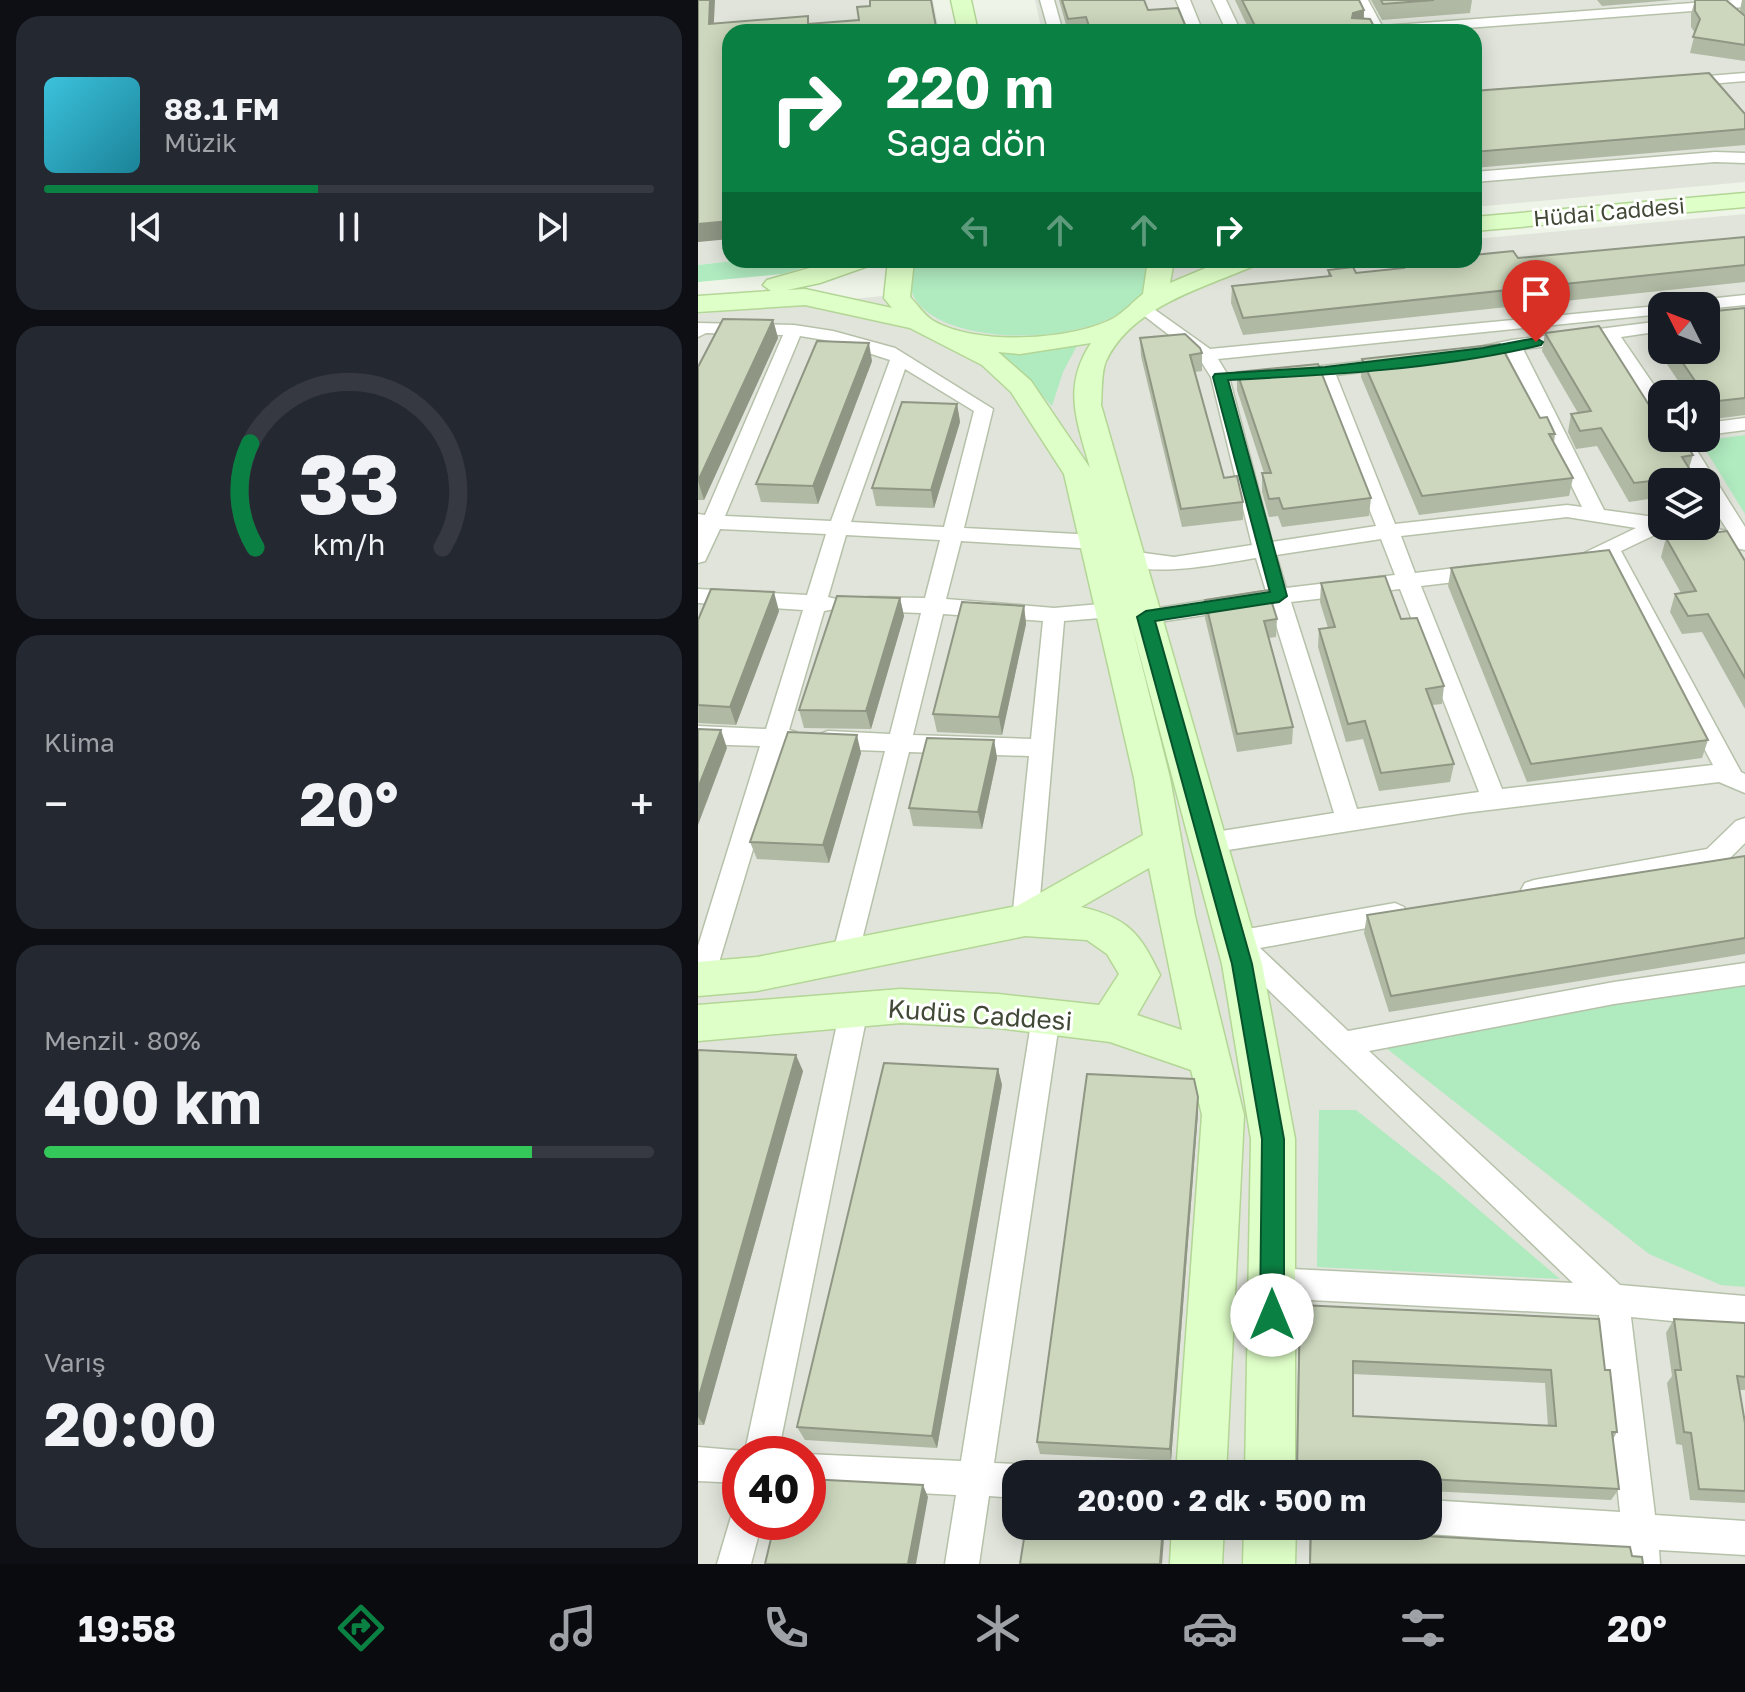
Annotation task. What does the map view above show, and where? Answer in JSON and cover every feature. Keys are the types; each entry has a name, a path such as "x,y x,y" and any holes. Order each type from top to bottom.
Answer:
{"street":[{"path":"947,0 952,24"},
{"path":"961,0 966,24"},
{"path":"1047,0 1054,24"},
{"path":"1183,0 1193,24"},
{"path":"1219,0 1230,24"},
{"path":"1361,0 1375,24"},
{"path":"1577,0 1593,19"},
{"path":"1462,24 1731,10 1745,3"},
{"path":"1482,29 1509,20"},
{"path":"1665,83 1745,77"},
{"path":"1482,176 1715,157 1745,158"},
{"name":"Hüdai Caddesi","path":"1482,223 1745,200"},
{"name":"Hüdai Caddesi","path":"1482,233 1745,209"},
{"path":"698,293 786,284 837,268"},
{"path":"898,268 895,278 897,297 929,328 992,359 1021,387 1079,474 1096,542 1129,614 1209,843 1236,942 1273,1139 1270,1460"},
{"path":"1161,268 1160,286 1091,364 1087,405 1129,558 1129,614 1152,778 1176,916 1223,1115 1202,1460"},
{"path":"698,304 805,297 929,328 979,344 1027,347 1074,341 1230,268"},
{"path":"1720,303 1745,300"},
{"path":"1206,355 1648,310"},
{"path":"1136,311 1206,355 1228,376 1264,550 1348,819"},
{"path":"1720,320 1745,317"},
{"path":"698,332 701,328 794,330 833,336 889,352 984,409 845,956"},
{"path":"1452,356 1648,328"},
{"path":"698,556 705,522 794,330"},
{"path":"1609,332 1648,390"},
{"path":"1512,345 1597,516"},
{"path":"900,359 838,529 700,979 757,974 1025,920 1084,921 1117,938 1132,954 1140,975 1110,1024"},
{"path":"1295,373 1404,361"},
{"path":"1325,371 1494,799"},
{"path":"1720,427 1745,424"},
{"path":"1688,452 1745,541"},
{"path":"1129,558 1174,564 1388,531 1567,511 1648,523"},
{"path":"705,522 1096,542"},
{"path":"1557,563 1586,560 1648,531"},
{"path":"1720,536 1745,541"},
{"path":"1609,549 1739,781"},
{"path":"698,596 816,604 936,606 1054,615 1129,614 1498,570"},
{"path":"1025,920 1054,615"},
{"path":"698,735 1042,748"},
{"path":"1209,843 1348,819 1494,799 1721,773 1739,781"},
{"path":"1514,893 1714,858 1745,828"},
{"path":"1025,920 1163,842"},
{"path":"1236,942 1421,909"},
{"path":"1236,942 1346,1043 1613,1300 1641,1548"},
{"path":"1346,1043 1614,993 1745,974"},
{"name":"Kudüs Caddesi","path":"698,1023 901,1006 1110,1024 1210,1058"},
{"path":"765,1436 854,1010"},
{"path":"962,1564 1046,1017"},
{"path":"1272,1283 1613,1300 1745,1312"},
{"path":"698,1464 722,1465"},
{"path":"826,1471 1002,1480"},
{"path":"1442,1519 1641,1548 1745,1538"},
{"path":"734,1564 740,1540"},
{"path":"1196,1564 1197,1540"},
{"path":"1269,1564 1270,1540"}],"shaded area":[{"path":"698,0 933,0 938,24 722,24 722,262 698,265"},
{"path":"1035,0 1745,0 1745,182 1482,206 1482,24 1040,24"},
{"path":"1745,214 1745,1564 698,1564 698,314 1170,268 1482,268 1482,238"}],"green space":[{"path":"722,262 722,268 803,268 782,274 698,282 698,265"},
{"path":"914,268 1150,268 1149,279 1131,306 1097,324 1053,334 1007,335 964,329 930,314 911,291"},
{"path":"1079,342 1063,372 1052,406 1022,374 984,348"},
{"path":"1745,435 1745,514 1720,473 1720,468 1717,468 1707,452 1720,452 1720,438"},
{"path":"1745,978 1745,1287 1721,1285 1649,1254 1377,1041"},
{"path":"1319,1110 1356,1110 1560,1279 1317,1267"}],"building":[{"path":"698,0 710,0 709,24 808,16 808,24 722,24 722,222 698,224"},
{"path":"870,0 931,0 936,24 808,24 859,20 857,7 870,6"},
{"path":"1062,0 1144,0 1148,10 1178,8 1185,24 1088,24 1086,17 1068,19"},
{"path":"1242,0 1359,0 1364,10 1353,13 1352,18 1370,19 1373,24 1254,24"},
{"path":"1381,0 1434,0 1383,4"},
{"path":"1695,0 1726,0 1745,16 1745,45 1693,37 1700,19 1695,11"},
{"path":"1709,73 1745,114 1745,129 1482,151 1482,90"},
{"path":"1745,237 1745,265 1243,318 1232,286 1331,276 1328,270 1345,268 1354,268 1356,273 1404,268 1482,268 1482,254 1513,251 1518,258"},
{"path":"1745,308 1745,398 1720,401 1720,380 1694,380 1684,364 1720,364 1720,311"},
{"path":"723,319 773,320 698,481 698,367"},
{"path":"1599,326 1648,403 1648,452 1691,452 1693,455 1682,457 1689,468 1648,468 1648,481 1634,483 1601,428 1580,431 1571,414 1591,411 1545,333"},
{"path":"1185,334 1202,353 1190,355 1224,478 1237,476 1243,502 1181,509 1140,338"},
{"path":"817,341 869,343 813,486 756,484"},
{"path":"1500,344 1540,418 1547,417 1555,434 1549,434 1573,478 1422,496 1362,359"},
{"path":"1318,364 1371,498 1283,509 1279,498 1269,499 1262,473 1271,473 1237,372"},
{"path":"902,402 957,404 931,490 872,488"},
{"path":"1727,531 1745,561 1745,678 1708,614 1688,616 1675,594 1696,591 1667,540 1720,540 1720,532"},
{"path":"1609,550 1708,740 1531,764 1451,568"},
{"path":"1385,576 1401,619 1417,618 1444,686 1426,689 1454,764 1381,773 1365,721 1348,724 1319,629 1335,627 1321,583"},
{"path":"711,589 774,592 730,707 698,705 698,620"},
{"path":"1268,590 1277,619 1264,621 1293,727 1237,734 1205,600"},
{"path":"837,596 900,598 866,711 799,710"},
{"path":"962,602 1024,606 999,717 933,714"},
{"path":"698,729 721,730 698,788"},
{"path":"788,732 857,735 823,845 750,842"},
{"path":"927,738 994,740 978,812 909,808"},
{"path":"1745,856 1745,938 1391,996 1367,915"},
{"path":"698,1050 796,1055 698,1400"},
{"path":"884,1063 998,1069 932,1436 797,1427"},
{"path":"1087,1074 1194,1079 1198,1097 1170,1449 1037,1442"},
{"path":"1300,1305 1599,1319 1605,1370 1610,1370 1617,1432 1612,1432 1619,1489 1442,1480 1442,1460 1297,1460","holes":["1353,1361 1551,1370 1556,1426 1353,1416"]},
{"path":"1674,1319 1745,1323 1745,1377 1737,1376 1745,1423 1745,1491 1699,1489 1691,1433 1684,1432 1675,1370 1681,1370"},
{"path":"826,1480 923,1485 908,1564 765,1564 771,1540 826,1540"},
{"path":"1442,1537 1630,1547 1632,1556 1642,1557 1643,1564 1310,1564 1311,1540 1442,1540"},
{"path":"1024,1540 1162,1540 1160,1564 1020,1564"}],"route":[{"path":"1272,1315 1273,1139 1242,964 1146,617 1279,596 1264,550 1220,377 1325,371 1483,352 1536,342"}]}
